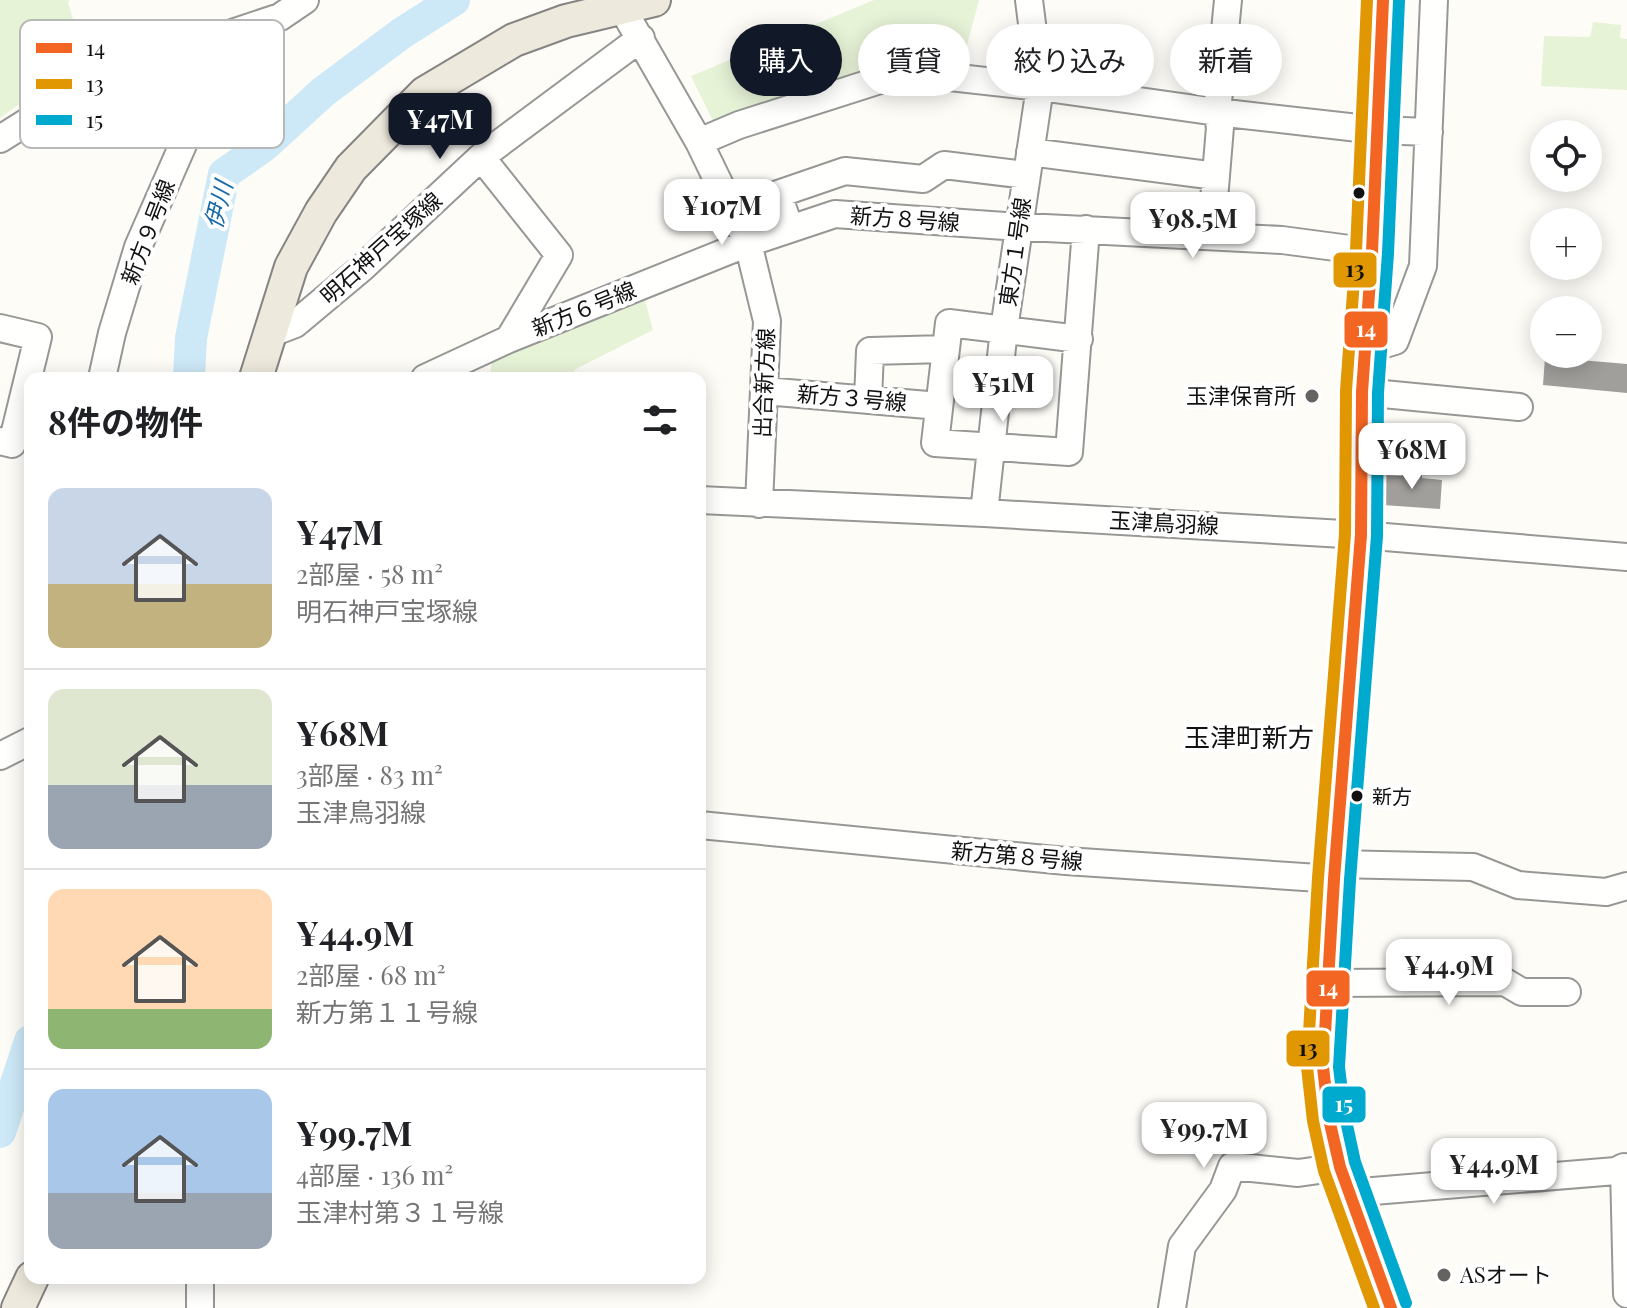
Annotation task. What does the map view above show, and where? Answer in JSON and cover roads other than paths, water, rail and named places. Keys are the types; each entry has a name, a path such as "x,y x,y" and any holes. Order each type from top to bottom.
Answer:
{"main road":[{"name":"明石神戸宝塚線","path":"258,372 291,267 321,212 351,168 425,93 514,40 566,21 654,0"},
{"path":"1383,0 1372,252 1362,392 1361,535 1334,871 1323,1067 1329,1119 1345,1180 1391,1308"},
{"path":"18,1308 29,1284"}],"street":[{"name":"新方９号線","path":"271,20 305,0"},
{"name":"東方１号線","path":"1029,0 1032,24"},
{"path":"1211,236 1220,127 1217,112 1228,0"},
{"path":"1365,350 1395,341 1423,266 1434,0"},
{"name":"出合新方線","path":"622,8 699,142 748,243 767,321 759,504"},
{"name":"明石神戸宝塚線","path":"269,334 295,324 362,268 481,157 641,38"},
{"path":"699,142 739,125 905,72 986,81"},
{"name":"東方１号線","path":"984,513 1004,329 1039,96"},
{"path":"1104,96 1376,130 1429,132"},
{"path":"0,139 20,126"},
{"name":"新方９号線","path":"103,372 138,247 181,148"},
{"path":"481,157 559,255 509,339"},
{"path":"790,229 778,194 845,171 923,179 944,165 1028,163 1216,176"},
{"name":"新方８号線","path":"748,243 835,214 1282,240 1372,252"},
{"path":"1079,339 949,323 935,443 1069,452 1079,339 1086,229"},
{"name":"新方６号線","path":"437,372 480,351 748,243"},
{"path":"0,328 38,337 31,372"},
{"path":"868,400 870,351 946,349"},
{"path":"478,372 480,351"},
{"name":"新方３号線","path":"765,391 939,406"},
{"path":"1362,392 1519,407"},
{"path":"0,441 12,444 24,403"},
{"name":"玉津鳥羽線","path":"706,500 1361,535 1627,557"},
{"path":"0,756 24,744"},
{"name":"新方第８号線","path":"706,826 1066,861 1334,871 1473,867 1518,885 1606,892 1627,886"},
{"path":"1328,983 1505,982 1522,992 1567,992"},
{"path":"1172,1308 1182,1246 1223,1190 1232,1166 1345,1180 1616,1171 1624,1167 1627,1294"},
{"path":"200,1284 200,1308"}],"waterway":[{"name":"伊川","path":"284,128 323,92 402,33 454,0"},
{"name":"伊川","path":"189,372 191,338 224,174 261,148"},
{"name":"伊川","path":"0,1132 24,1059"}],"place":[{"name":"玉津保育所","path":"1312,396"},
{"name":"新方","path":"1357,796"},
{"name":"ASオート","path":"1444,1275"}],"district":[{"name":"玉津町新方","path":"1249,738"}]}
